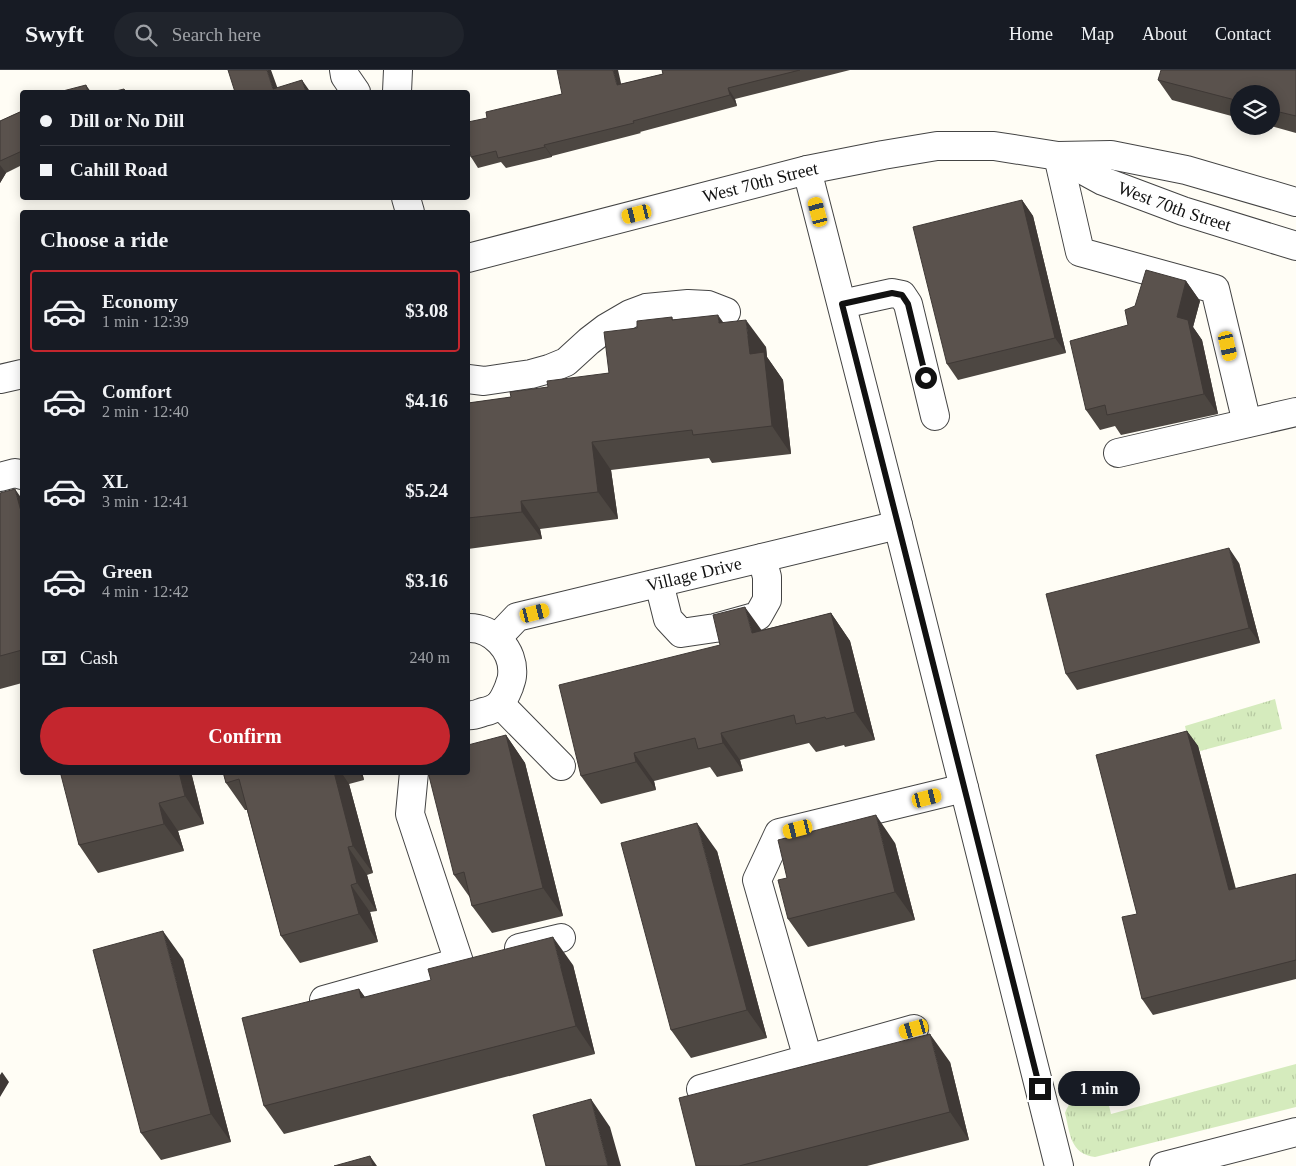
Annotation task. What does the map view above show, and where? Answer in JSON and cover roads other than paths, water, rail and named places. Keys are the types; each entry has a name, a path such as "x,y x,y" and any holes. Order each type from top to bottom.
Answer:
{"street":[{"path":"344,70 345,76 355,90"},
{"path":"397,90 398,70"},
{"name":"West 70th Street","path":"470,257 806,170 937,146 994,146 1058,156 1111,155 1186,170 1296,202"},
{"path":"1058,156 1080,252 1215,289 1247,423"},
{"name":"West 70th Street","path":"1058,156 1103,181 1183,211 1296,246"},
{"path":"806,170 842,304 1059,1166"},
{"path":"842,304 892,293 902,295 908,304 934,416"},
{"path":"470,379 484,381 531,374 549,369 566,362 606,328 630,314 646,308 695,304 708,305 726,312"},
{"path":"0,379 20,374"},
{"path":"1118,454 1296,412"},
{"path":"0,477 15,473 20,474"},
{"name":"Village Drive","path":"497,638 517,618 898,525"},
{"path":"659,583 668,619 681,633 714,628 758,616 767,600 767,577 762,558"},
{"path":"470,628 488,632 497,638 511,660 512,676 507,693 500,704 490,710 470,716"},
{"path":"500,704 562,766"},
{"path":"414,775 410,814 459,962"},
{"path":"808,1059 757,880 779,833 964,788"},
{"path":"297,1008 459,962 561,938"},
{"path":"701,1089 914,1029"},
{"path":"1164,1166 1296,1132"}]}
